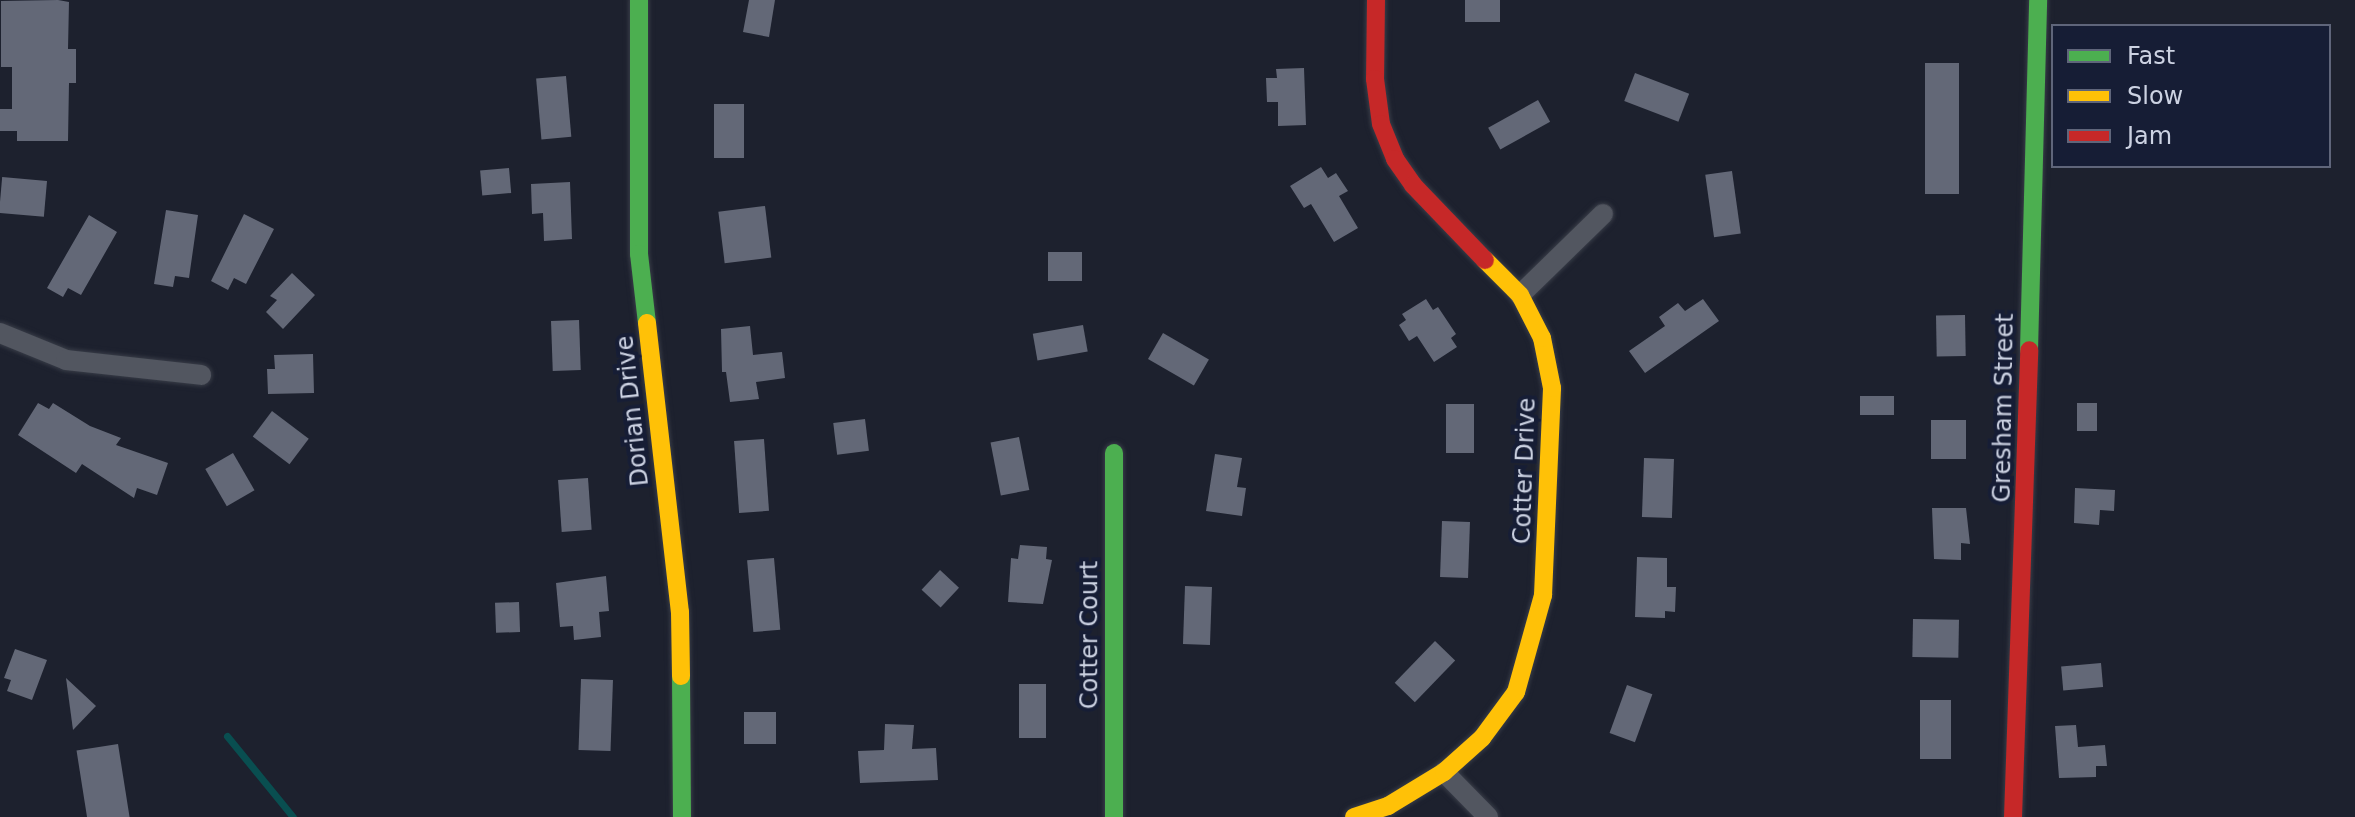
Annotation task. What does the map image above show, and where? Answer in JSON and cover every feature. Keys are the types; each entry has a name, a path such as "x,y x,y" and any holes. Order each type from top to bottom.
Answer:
{"street":[{"name":"Dorian Drive","path":"639,0 639,254 680,612 682,817"},
{"name":"Cotter Drive","path":"1354,817 1388,806 1444,772 1482,738 1516,692 1543,595 1552,388 1542,338 1520,295 1413,185 1395,159 1381,124 1375,79 1376,0"},
{"name":"Gresham Street","path":"2013,817 2023,615 2038,0"},
{"path":"1520,295 1603,214"},
{"path":"0,333 66,360 201,375"},
{"name":"Cotter Court","path":"1114,453 1114,817"},
{"path":"1444,772 1488,817"}],"building":[{"path":"749,0 775,0 769,37 743,32"},
{"path":"1465,0 1500,0 1500,22 1465,22"},
{"path":"1,1 69,2 68,49 76,49 76,83 69,83 68,141 17,141 17,131 0,131 0,109 12,109 12,67 1,67"},
{"path":"1925,63 1959,63 1959,194 1925,194"},
{"path":"1304,68 1306,125 1278,126 1278,102 1267,102 1266,78 1277,78 1276,69"},
{"path":"1635,73 1689,94 1678,122 1624,101"},
{"path":"566,76 571,137 541,139 536,79"},
{"path":"1538,100 1550,122 1500,149 1488,128"},
{"path":"714,104 744,104 744,158 714,158"},
{"path":"1321,167 1328,178 1336,173 1348,191 1339,196 1358,228 1334,242 1311,204 1304,208 1290,186"},
{"path":"509,168 511,193 482,195 480,171"},
{"path":"1732,171 1741,233 1714,237 1705,175"},
{"path":"2,177 47,181 44,217 0,213"},
{"path":"570,182 572,239 544,241 543,213 532,214 531,184"},
{"path":"765,206 771,258 725,263 718,212"},
{"path":"166,210 198,215 189,278 175,276 173,287 154,284"},
{"path":"244,214 274,229 246,284 234,278 228,290 211,281"},
{"path":"89,215 117,232 81,295 68,288 63,297 47,288"},
{"path":"1048,252 1082,252 1082,281 1048,281"},
{"path":"292,273 315,295 283,329 266,312 277,300 270,296"},
{"path":"1426,299 1433,310 1438,307 1456,334 1451,338 1457,347 1434,362 1417,336 1409,341 1399,325 1406,320 1402,314"},
{"path":"1703,299 1719,321 1645,373 1629,351 1665,326 1659,317 1678,303 1685,311"},
{"path":"1965,315 1966,356 1937,356 1936,316"},
{"path":"579,320 581,370 553,371 551,321"},
{"path":"1083,325 1088,352 1037,360 1033,334"},
{"path":"750,326 753,355 782,352 785,378 756,382 759,399 730,402 726,372 722,372 721,329"},
{"path":"1163,333 1209,360 1194,385 1148,359"},
{"path":"313,354 314,393 268,394 267,369 275,369 274,355"},
{"path":"1860,396 1894,396 1894,415 1860,415"},
{"path":"38,403 49,409 53,403 90,426 121,438 116,445 168,463 157,495 137,488 134,498 82,464 76,473 18,435"},
{"path":"2077,403 2097,403 2097,431 2077,431"},
{"path":"1446,404 1474,404 1474,453 1446,453"},
{"path":"272,411 309,439 289,464 253,437"},
{"path":"865,419 869,451 837,455 833,423"},
{"path":"1931,420 1966,420 1966,459 1931,459"},
{"path":"1019,437 1029,490 1001,496 991,443"},
{"path":"764,439 769,511 739,513 734,441"},
{"path":"233,453 255,490 227,506 205,469"},
{"path":"1215,454 1242,458 1237,487 1246,488 1242,516 1206,511"},
{"path":"1644,458 1674,459 1672,518 1642,517"},
{"path":"588,478 592,530 562,532 558,480"},
{"path":"2075,488 2115,490 2114,511 2100,510 2099,525 2074,523"},
{"path":"1932,508 1966,508 1970,544 1961,543 1961,560 1934,559"},
{"path":"1442,521 1470,522 1468,578 1440,577"},
{"path":"1020,545 1047,547 1046,559 1052,560 1043,604 1008,602 1011,558 1018,559"},
{"path":"1637,557 1667,558 1667,587 1676,587 1675,612 1665,611 1665,618 1635,617"},
{"path":"774,558 780,630 753,632 747,560"},
{"path":"940,570 959,588 941,607 922,590"},
{"path":"606,576 609,611 599,612 601,637 574,640 573,626 560,627 556,583"},
{"path":"1185,586 1212,587 1210,645 1183,644"},
{"path":"519,602 520,632 496,633 495,603"},
{"path":"1913,619 1959,620 1958,658 1912,657"},
{"path":"1435,641 1455,660 1415,702 1395,683"},
{"path":"15,649 47,660 32,700 7,691 11,680 4,678"},
{"path":"2101,663 2103,687 2063,690 2061,666"},
{"path":"66,678 96,706 73,730"},
{"path":"581,679 613,680 611,751 579,750"},
{"path":"1019,684 1046,684 1046,738 1019,738"},
{"path":"1627,685 1652,694 1635,742 1610,733"},
{"path":"1920,700 1951,700 1951,759 1920,759"},
{"path":"744,712 776,712 776,744 744,744"},
{"path":"885,724 914,725 912,749 936,748 938,780 860,783 858,751 884,750"},
{"path":"2076,725 2078,747 2105,745 2107,766 2096,766 2096,777 2059,778 2055,726"},
{"path":"118,744 130,817 87,817 77,751"}],"waterway":[{"path":"227,736 293,817"}],"traffic: fast":[{"path":"639,0 639,254 647,323"},
{"path":"2029,350 2038,0"},
{"path":"1114,453 1114,817"},
{"path":"681,676 682,817"}],"traffic: slow":[{"path":"1354,817 1388,806 1444,772 1482,738 1516,692 1543,595 1552,388 1542,338 1520,295 1485,260"},
{"path":"647,323 680,612 681,676"}],"traffic: jam":[{"path":"1376,0 1375,79 1381,124 1395,159 1413,185 1485,260"},
{"path":"2013,817 2029,350"}]}
